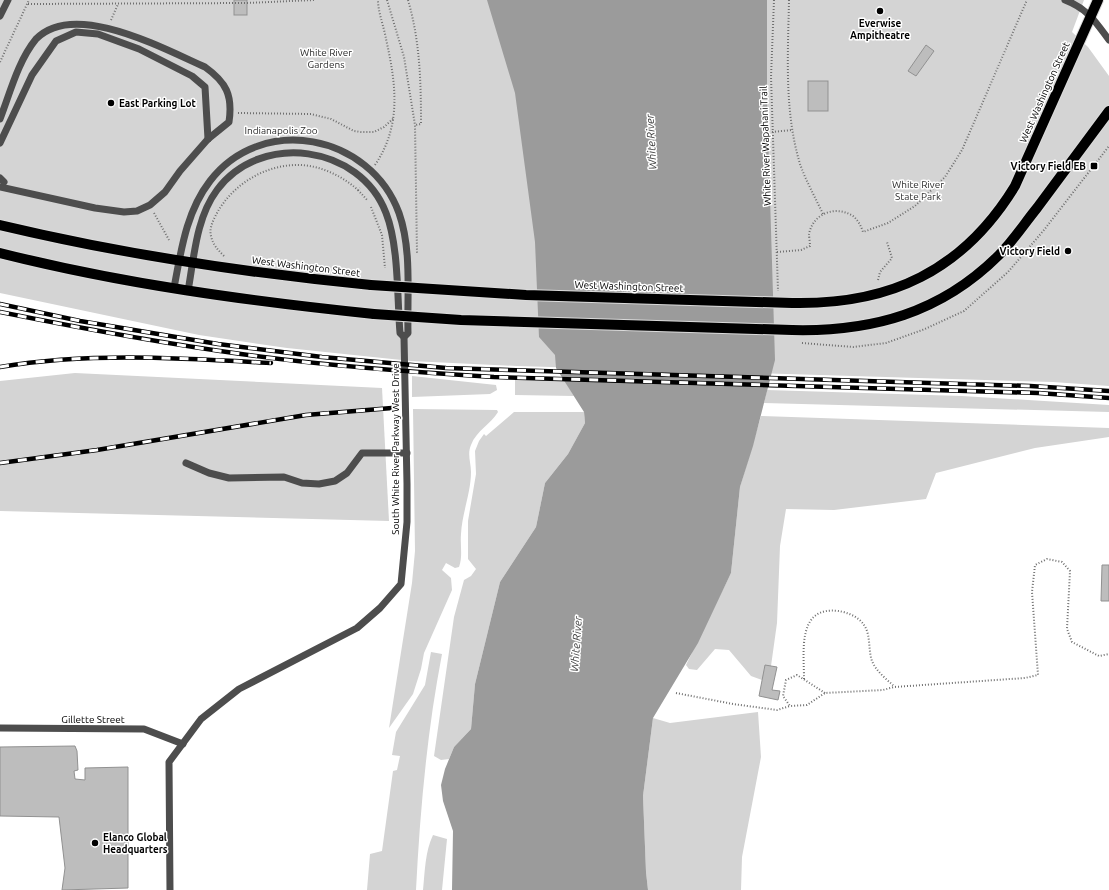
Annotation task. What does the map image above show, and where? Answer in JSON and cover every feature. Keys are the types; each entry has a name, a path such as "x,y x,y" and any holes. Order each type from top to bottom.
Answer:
{"main road":[{"name":"West Washington Street","path":"0,225 179,261 268,274 371,285 526,295 792,304 842,302 867,298 890,291 929,272 947,261 972,241 998,213 1015,186 1098,0"},
{"path":"0,253 188,291 257,301 374,314 461,320 792,330 848,329 884,322 928,306 961,286 987,266 1011,242 1109,111"}],"street":[{"path":"0,16 8,0"},
{"path":"1065,0 1077,5 1091,15 1109,40"},
{"path":"0,119 24,59 36,38 49,26 85,18 110,23 205,67 218,76 226,87 230,113 228,122 208,139 180,171 166,192 137,211 124,212 95,208 1,182"},
{"path":"0,143 32,75 56,41 76,32 98,34 139,49 192,76 205,87 208,139"},
{"name":"South White River Parkway West Drive","path":"174,288 187,227 197,200 210,180 235,158 257,147 274,142 309,140 328,145 353,156 372,171 387,189 399,213 405,243 407,272 408,333 404,337"},
{"name":"South White River Parkway West Drive","path":"183,744 201,719 239,689 357,628 380,608 401,584 407,522 404,337 400,333 393,249 386,213 375,193 361,178 334,161 320,155 292,152 265,157 249,164 231,176 217,190 206,209 200,227 188,291"},
{"path":"186,463 209,473 229,478 284,477 302,483 319,484 335,481 347,473 362,454 407,453"},
{"name":"Gillette Street","path":"0,728 144,729 183,744"},
{"path":"170,890 169,762 183,744"}],"path":[{"path":"0,62 29,0"},
{"path":"28,4 247,3 314,0"},
{"path":"387,0 404,56 415,125 417,256"},
{"path":"408,0 416,34 421,77 421,124 415,125"},
{"name":"White River Wapahani Trail","path":"774,0 771,77 778,291"},
{"path":"789,0 789,96 792,130 801,166 823,214"},
{"path":"777,252 791,251 810,246 809,234 812,225 823,214 832,211 843,212 853,216 859,223 863,232 888,223 915,206 945,177 962,150 1027,0"},
{"path":"230,113 311,114 331,119 354,131 360,132 374,132 384,127 394,118"},
{"path":"772,132 792,130"},
{"path":"358,190 370,203 382,235 385,268"},
{"path":"153,210 169,240"},
{"path":"878,280 880,272 892,258 887,242"},
{"path":"790,706 783,696 786,680 797,675 825,692 883,690 894,686 1025,678 1038,675 1032,592 1035,565 1047,559 1062,562 1070,571 1067,629 1072,642 1099,656 1109,654"},
{"path":"804,679 805,638 806,631 812,617 824,610 840,611 856,617 865,626 872,660 878,671 894,686"},
{"path":"676,692 733,704 777,710 790,706 807,705 825,692"}],"green space":[{"name":"White River State Park","path":"0,0 1084,0 1072,32 1088,47 1109,76 1109,386 1053,382 517,366 411,361 287,348 199,335 0,293"},
{"path":"75,373 382,388 389,521 0,511 0,381"},
{"path":"412,376 496,385 497,390 490,394 412,397"},
{"path":"515,380 565,381 574,396 515,395"},
{"path":"767,390 962,396 1109,405 1109,412 764,403"},
{"path":"413,409 497,410 498,412 476,436 471,445 469,455 471,480 463,518 461,559 459,567 455,568 446,563 442,570 451,578 452,590 424,653 421,669 413,694 389,728 412,583 415,551"},
{"path":"514,412 584,412 585,423 568,454 545,483 536,527 500,582 475,684 471,729 454,747 449,759 441,760 434,756 454,617 464,580 471,576 476,569 468,559 468,521 476,474 475,451 484,434 486,436"},
{"path":"761,416 1109,428 1109,437 1035,448 936,473 926,499 834,510 786,509 780,546 777,623 771,666 762,680 751,676 729,650 715,649 697,670 689,669 686,665 731,573 740,487"},
{"path":"431,652 442,654 432,713 425,772 416,890 367,890 370,854 382,851 393,771 397,770 400,756 392,755 396,732 425,685"},
{"path":"758,712 761,757 742,857 741,890 648,890 643,796 653,718 670,723"},
{"path":"433,835 447,839 442,890 423,890 427,855"}],"water":[{"name":"White River","path":"487,0 767,0 767,99 775,360 753,446 740,487 731,573 698,643 653,718 643,796 648,890 452,890 453,831 443,801 441,785 445,769 454,747 471,729 475,684 500,582 536,527 545,483 568,454 585,423 584,412 556,368 555,355 539,337 535,242 515,93"}],"building":[{"path":"234,0 247,0 247,15 234,15"},
{"path":"926,45 934,51 916,76 908,71"},
{"path":"808,81 828,81 828,111 808,111"},
{"path":"1102,565 1109,565 1109,601 1101,601"},
{"path":"765,665 777,667 772,690 780,691 778,700 759,696"},
{"name":"Elanco Global Headquarters","path":"75,746 77,751 78,770 74,771 75,779 85,780 85,768 128,767 128,888 62,890 65,868 59,817 0,816 0,747"}],"railway":[{"path":"0,304 80,321 218,344 322,357 446,368 1030,386 1109,391"},
{"path":"0,312 120,335 211,350 304,362 399,371 494,377 1038,393 1109,398"},
{"path":"0,367 67,359 101,358 169,358 271,363"},
{"path":"0,463 97,450 306,415 392,408"}],"place":[{"name":"Everwise Ampitheatre","path":"880,11"},
{"name":"East Parking Lot","path":"111,103"},
{"name":"Victory Field EB","path":"1094,166"},
{"name":"Victory Field","path":"1068,251"},
{"name":"Elanco Global Headquarters","path":"95,843"}],"park label":[{"name":"White River Gardens","path":"326,58"},
{"name":"Indianapolis Zoo","path":"281,130"}]}
